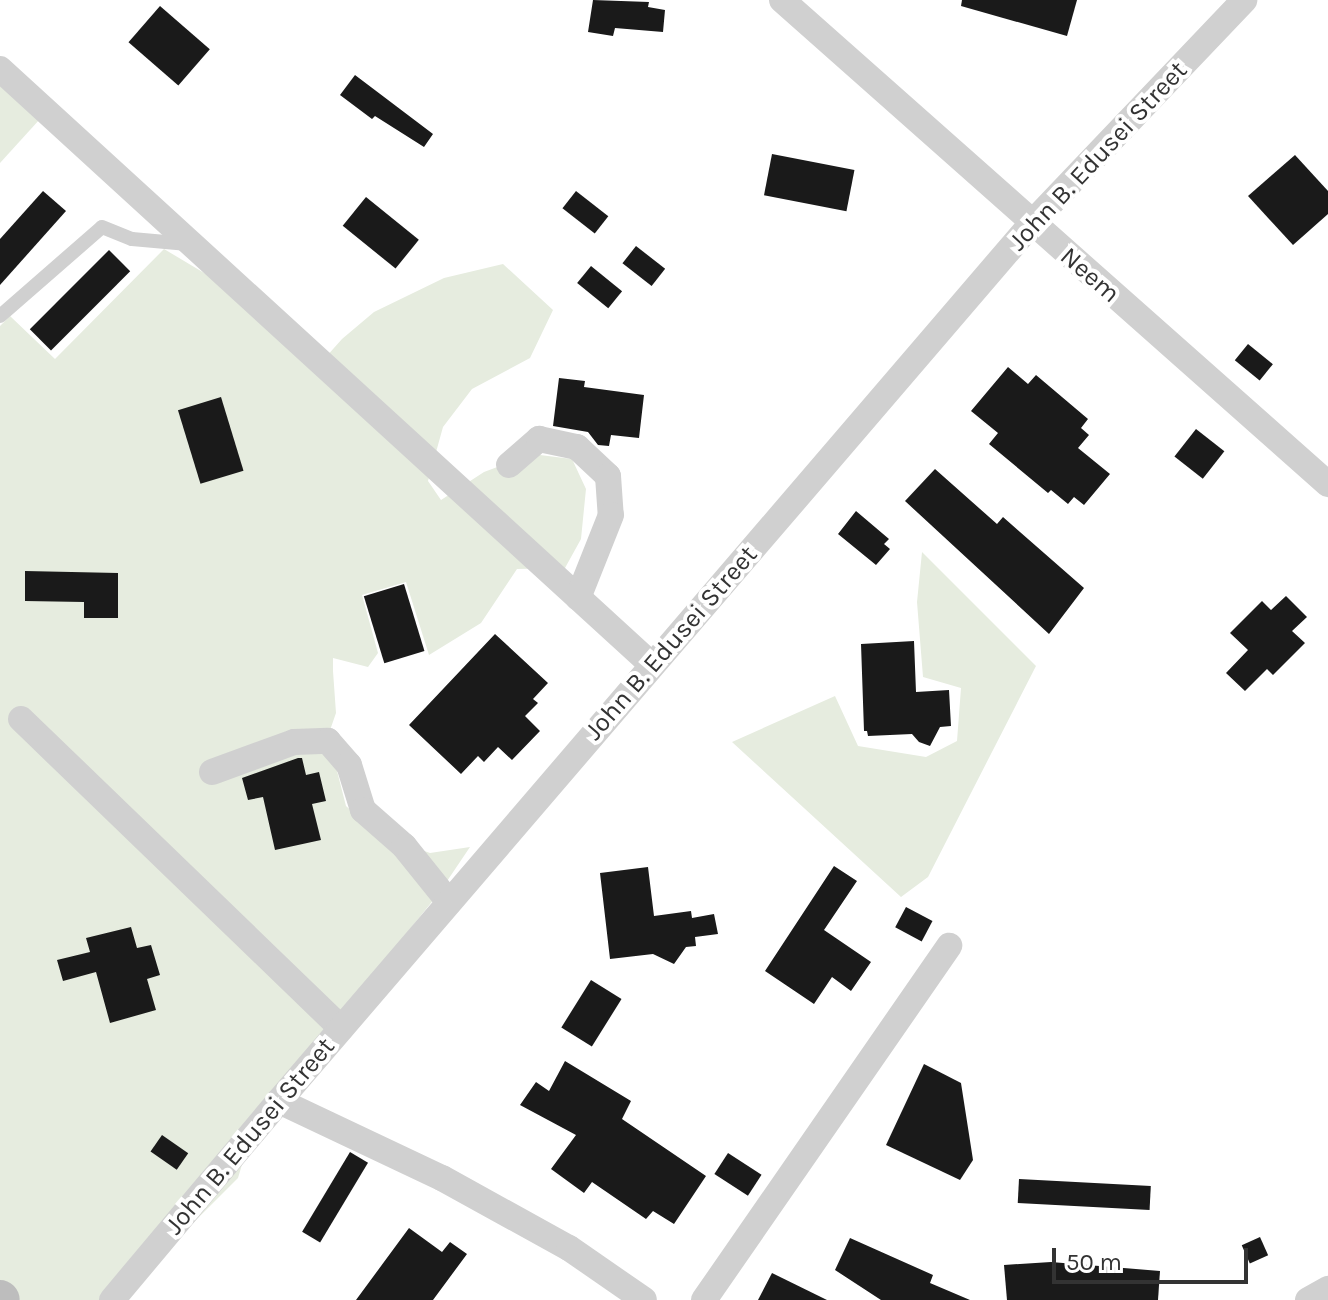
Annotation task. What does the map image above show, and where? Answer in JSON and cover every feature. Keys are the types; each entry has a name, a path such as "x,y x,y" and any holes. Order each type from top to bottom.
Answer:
{"street":[{"name":"Neem","path":"782,0 1328,484"},
{"name":"John B. Edusei Street","path":"112,1300 341,1028 1032,223 1244,0"},
{"path":"0,69 652,665"},
{"path":"509,465 539,439 577,447 608,476 611,515 578,598"},
{"path":"21,719 341,1028"},
{"path":"212,772 294,742 328,741 349,765 363,810 404,846 449,902"},
{"path":"704,1300 949,946"},
{"path":"279,1101 442,1178 569,1248 642,1300"},
{"path":"1308,1300 1328,1289"}],"lane":[{"path":"0,316 102,227 132,239 192,245"}],"shaded area":[{"path":"0,83 40,119 0,163"},
{"path":"164,249 221,283 317,367 342,339 374,312 444,278 503,264 553,310 530,358 472,389 443,427 428,481 441,500 484,472 532,454 572,459 586,489 581,539 565,568 517,569 481,623 429,655 406,582 362,595 378,653 368,667 333,658 336,713 328,736 346,806 379,835 430,853 470,847 439,893 356,996 246,1151 238,1178 180,1236 102,1300 20,1300 0,1282 0,326 10,316 55,359"},
{"path":"922,552 1036,666 928,877 901,897 732,742 835,696 858,746 926,757 957,741 961,688 923,677 917,602"}],"building":[{"path":"593,0 649,2 648,7 665,10 663,32 615,28 613,36 588,32"},
{"path":"962,0 1077,0 1067,36 961,6"},
{"path":"160,6 210,49 178,86 129,42"},
{"path":"355,75 433,134 424,147 375,116 372,119 340,95"},
{"path":"772,154 854,170 846,211 764,195"},
{"path":"1295,155 1328,191 1328,214 1293,245 1248,196"},
{"path":"43,191 66,211 0,285 0,239"},
{"path":"576,191 608,216 595,234 562,208"},
{"path":"366,197 419,240 396,269 343,226"},
{"path":"636,246 665,269 652,286 622,263"},
{"path":"109,250 130,271 51,350 30,329"},
{"path":"591,266 622,291 608,308 577,283"},
{"path":"1248,344 1273,364 1260,380 1235,360"},
{"path":"1008,367 1028,384 1036,375 1088,419 1081,428 1089,435 1078,448 1110,474 1084,505 1074,497 1068,504 1051,490 1048,493 989,444 998,433 971,411"},
{"path":"559,378 585,381 584,387 644,395 639,438 611,435 609,446 598,445 588,432 553,426"},
{"path":"221,397 244,471 200,484 178,410"},
{"path":"1196,429 1224,451 1203,479 1174,457"},
{"path":"935,469 997,524 1003,517 1084,588 1049,634 905,501"},
{"path":"856,511 889,539 884,544 890,549 876,565 838,534"},
{"path":"25,571 118,573 118,618 84,618 84,602 25,601"},
{"path":"404,584 424,651 384,663 364,596"},
{"path":"1286,596 1307,617 1292,631 1305,643 1273,675 1267,669 1245,691 1226,673 1248,650 1230,633 1262,601 1271,610"},
{"path":"495,634 548,683 533,699 538,703 525,716 540,731 512,760 498,747 484,762 478,756 461,774 409,725"},
{"path":"914,641 916,692 949,690 951,726 940,727 930,746 919,742 912,734 868,736 864,731 861,644"},
{"path":"302,758 306,775 319,772 326,801 312,804 321,840 275,850 263,797 248,800 242,778"},
{"path":"834,866 857,881 824,930 871,962 851,991 832,977 814,1004 765,971"},
{"path":"648,867 654,916 691,911 692,918 714,914 718,934 695,937 696,946 686,947 674,964 653,954 610,959 600,873"},
{"path":"906,907 932,921 922,941 895,927"},
{"path":"131,927 137,948 151,945 160,975 147,979 156,1010 110,1023 96,972 63,981 57,960 90,952 86,938"},
{"path":"591,980 622,999 592,1047 561,1027"},
{"path":"565,1061 631,1101 622,1119 706,1176 674,1224 653,1211 646,1219 592,1182 584,1193 551,1169 576,1135 520,1105 536,1082 549,1091"},
{"path":"924,1064 961,1083 973,1160 960,1180 886,1145"},
{"path":"162,1135 188,1153 177,1170 151,1151"},
{"path":"350,1152 368,1163 320,1243 302,1232"},
{"path":"728,1153 762,1175 748,1196 714,1174"},
{"path":"1019,1179 1151,1186 1150,1210 1018,1203"},
{"path":"409,1228 442,1252 450,1242 467,1254 433,1300 356,1300"},
{"path":"1260,1237 1268,1255 1250,1263 1242,1245"},
{"path":"850,1238 933,1275 930,1283 970,1300 881,1300 835,1270"},
{"path":"1051,1262 1160,1271 1158,1300 1007,1300 1004,1265"},
{"path":"772,1273 827,1300 758,1300"}]}
